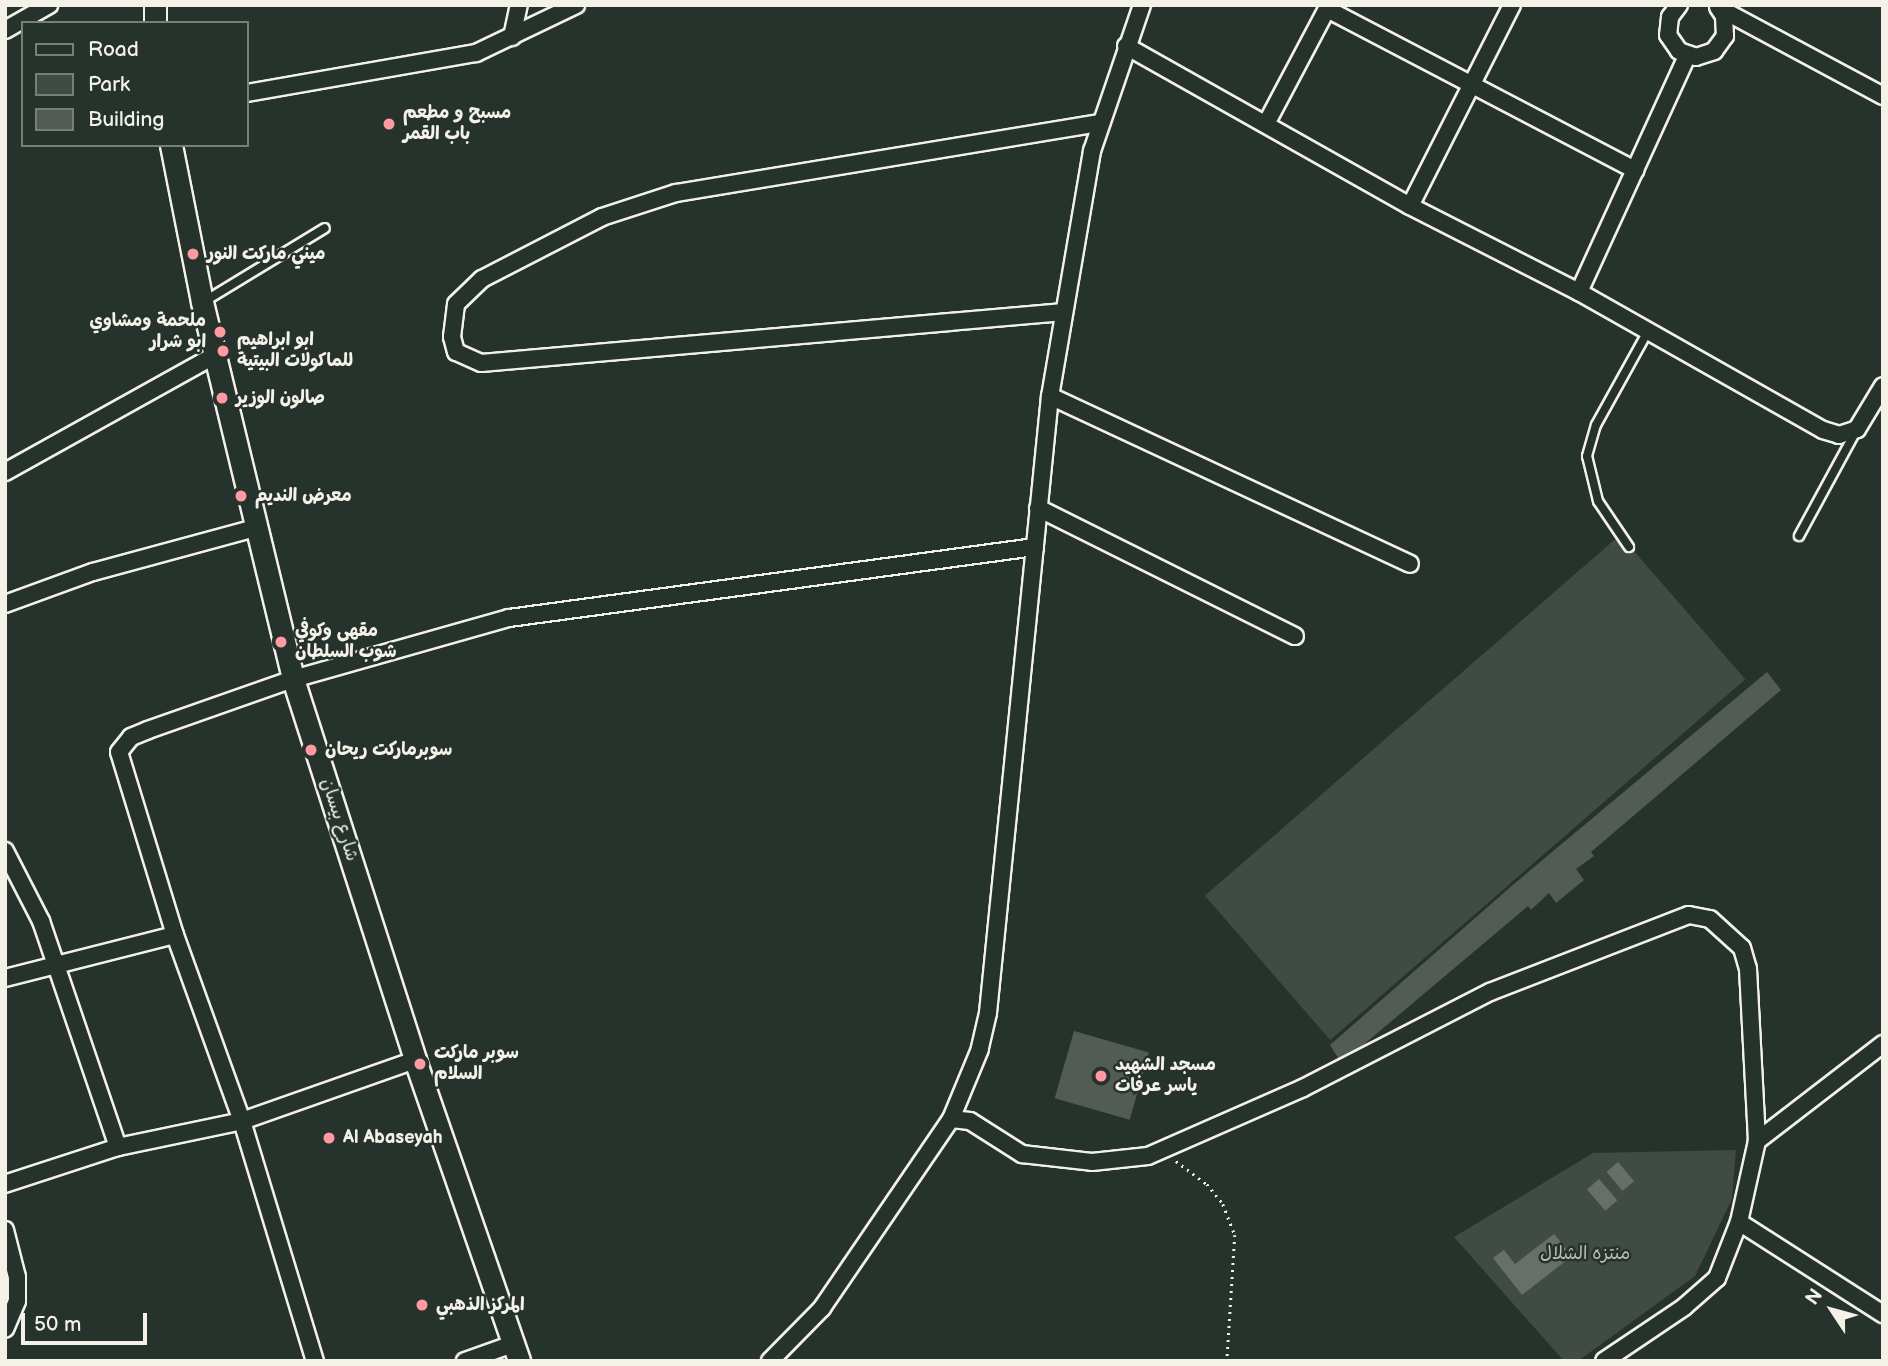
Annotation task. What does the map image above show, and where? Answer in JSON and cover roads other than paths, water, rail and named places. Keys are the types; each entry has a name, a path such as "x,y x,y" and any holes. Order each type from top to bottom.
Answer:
{"street":[{"path":"5,30 49,5"},
{"path":"512,37 519,5"},
{"path":"248,93 476,53 576,5"},
{"path":"770,1361 822,1308 951,1119 971,1074 988,1013 1049,396 1101,123 1142,5"},
{"path":"1410,206 1512,5"},
{"path":"1679,5 1670,16 1668,36 1687,56 1706,56 1721,45 1726,26 1717,7"},
{"path":"1266,124 1328,7 1635,170"},
{"path":"1717,7 1883,96"},
{"path":"1126,46 1410,206 1579,292 1823,430 1839,435 1857,429 1883,386"},
{"path":"1579,292 1687,56"},
{"path":"1064,312 481,363 457,352 452,337 456,304 476,284 501,266 602,217 676,193 1101,123"},
{"name":"شارع بيسان","path":"171,147 202,302 293,679 415,1060 516,1352"},
{"path":"5,472 215,355"},
{"path":"1049,396 1410,564"},
{"path":"1038,508 1295,636"},
{"path":"5,604 93,572 255,528"},
{"path":"315,1361 242,1121 174,935 119,752 122,745 148,730 293,679 509,618 1035,547"},
{"path":"5,851 41,921 118,1147"},
{"path":"951,1119 970,1121 1022,1154 1117,1162 1161,1150 1303,1088 1490,992 1689,915 1710,919 1742,948 1748,969 1758,1141 1739,1222 1717,1278 1684,1307 1604,1361"},
{"path":"5,978 174,935"},
{"path":"1758,1141 1883,1044"},
{"path":"5,1184 118,1147 242,1121 415,1060"},
{"path":"1739,1222 1883,1314"},
{"path":"5,1230 18,1301 5,1329"},
{"path":"465,1361 516,1352"}],"lane":[{"path":"202,302 325,228"},
{"path":"1629,547 1598,501 1587,456 1596,425 1648,331"},
{"path":"1799,536 1857,429"}],"place":[{"name":"مسبح و مطعم باب القمر","path":"389,124"},
{"name":"ميني ماركت النور","path":"193,254"},
{"name":"ملحمة ومشاوي ابو شرار","path":"220,332"},
{"name":"ابو ابراهيم للماكولات البيتية","path":"223,351"},
{"name":"صالون الوزير","path":"222,398"},
{"name":"معرض النديم","path":"241,496"},
{"name":"مقهى وكوفي شوب السلطان","path":"281,642"},
{"name":"سوبرماركت ريحان","path":"311,750"},
{"name":"سوبر ماركت السلام","path":"420,1064"},
{"name":"مسجد الشهيد ياسر عرفات","path":"1101,1076"},
{"name":"Al Abaseyah","path":"329,1138"},
{"name":"المركز الذهبي","path":"422,1305"}],"park label":[{"name":"منتزه الشلال","path":"1585,1254"}]}
